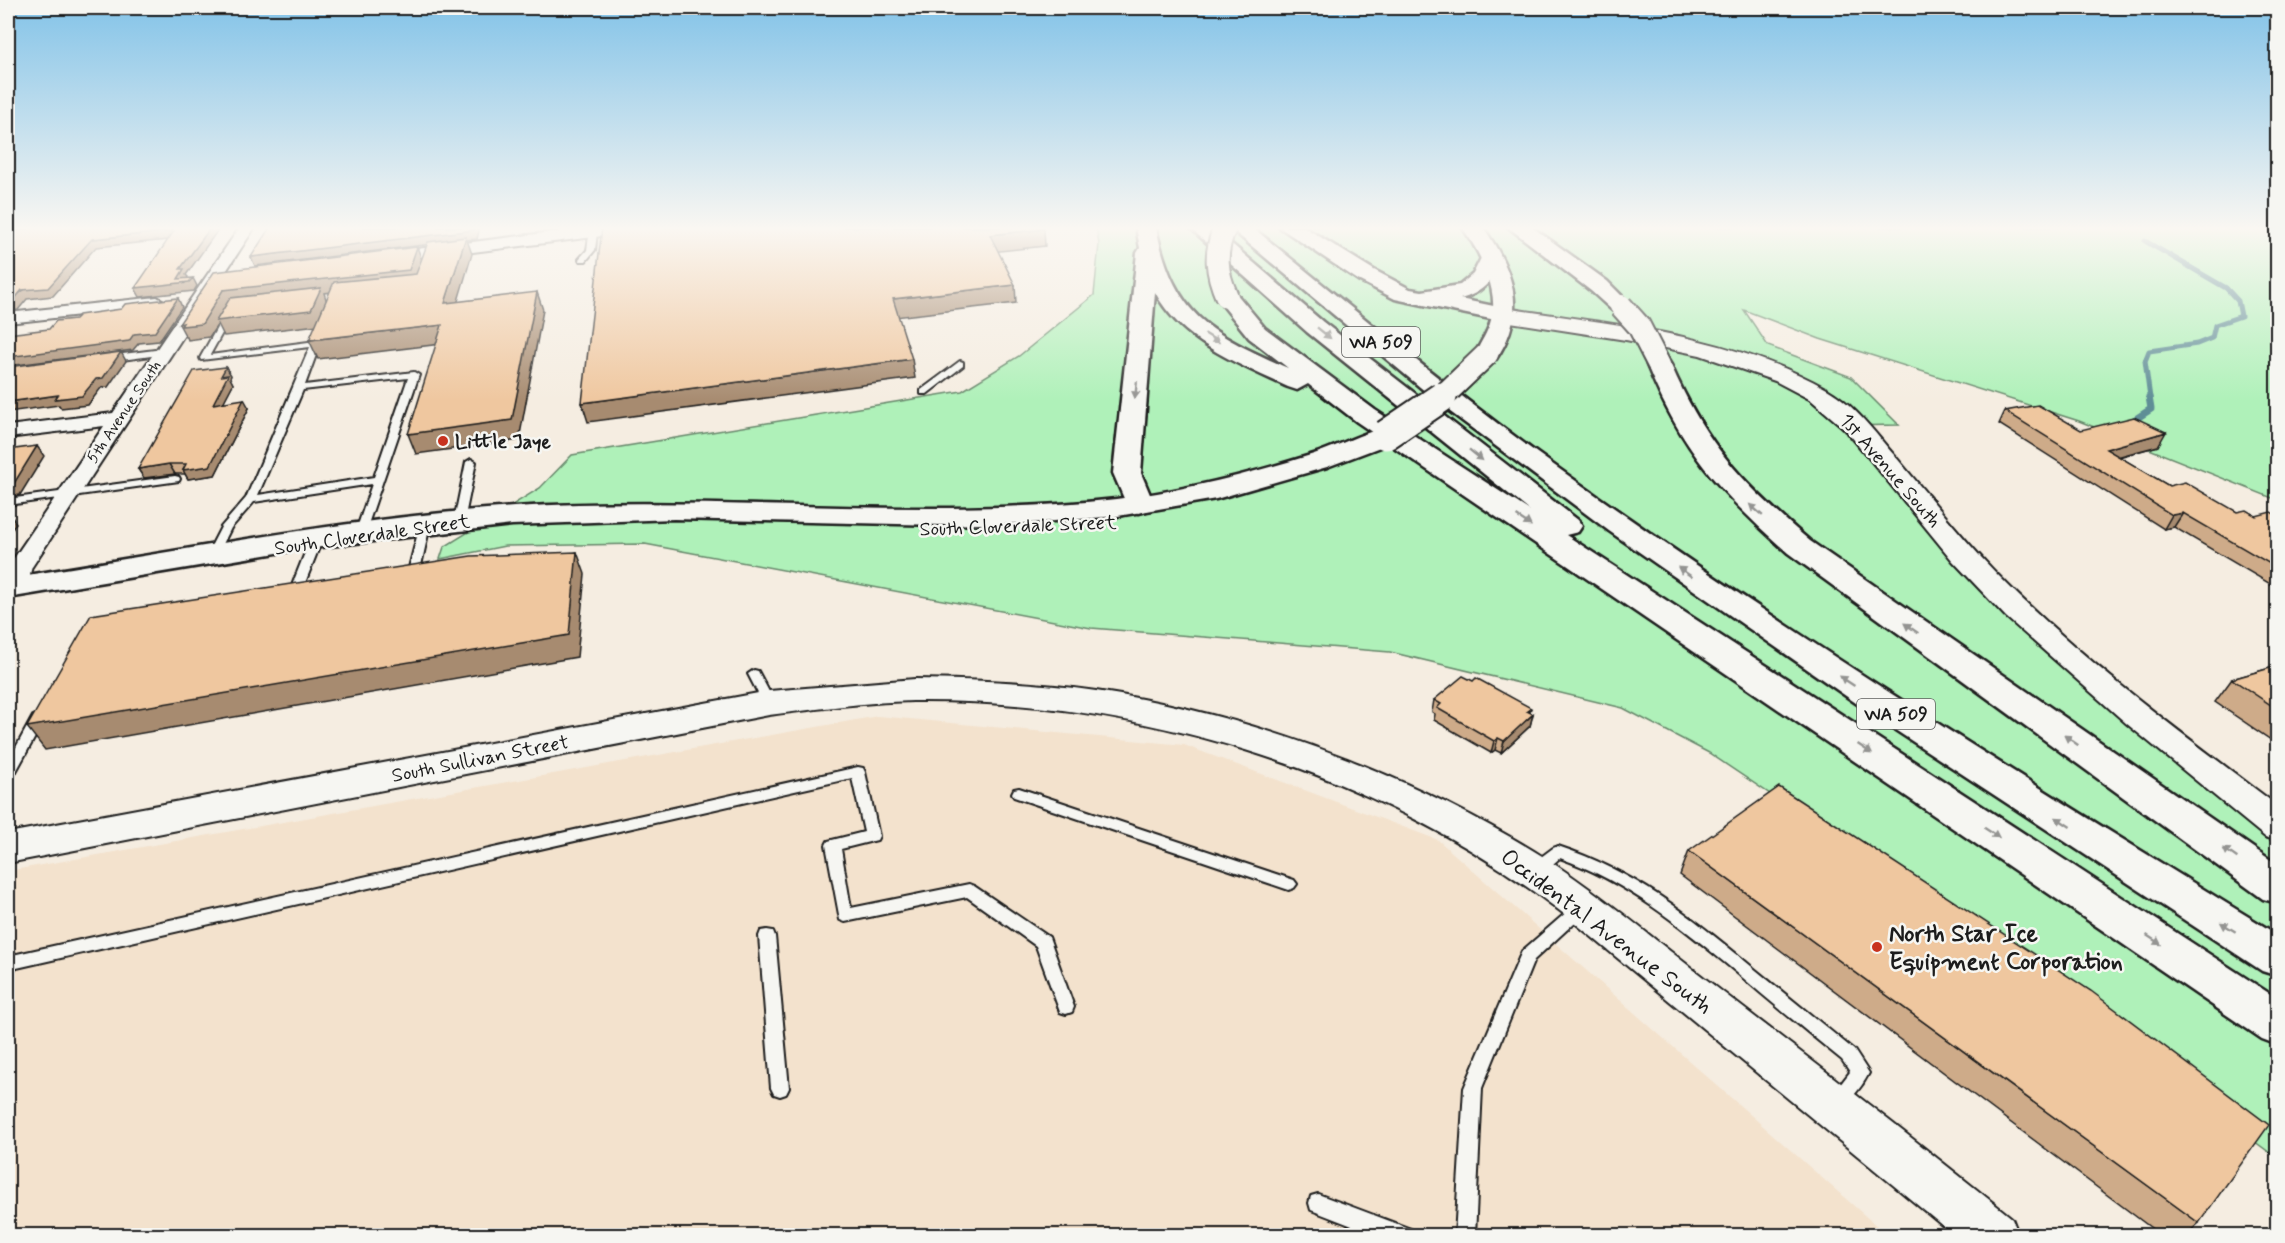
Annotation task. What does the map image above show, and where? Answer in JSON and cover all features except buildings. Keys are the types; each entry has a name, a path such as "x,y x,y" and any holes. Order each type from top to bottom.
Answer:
{"main road":[{"path":"1139,504 1127,473 1139,369 1144,285"},
{"path":"1164,285 1168,297 1191,322 1782,692"},
{"path":"1221,285 1227,297 1257,333 1371,433"},
{"name":"WA 509","path":"1267,285 1489,465 1782,692 2277,1025"},
{"name":"WA 509","path":"1311,285 1524,456 1683,571 1962,757 2277,958"},
{"path":"1385,285 1419,298 1505,315 1500,285"},
{"path":"1388,287 1433,295 1461,293 1474,285"},
{"path":"1598,285 1622,306 1639,326 1688,430 1710,460 1750,505 1799,547 2277,887"},
{"name":"South Cloverdale Street","path":"10,591 316,540 459,521 587,511 1008,517 1065,514 1139,504 1257,482 1429,410 1460,383 1486,354 1505,315"},
{"name":"South Cloverdale Street","path":"739,513 784,524 916,528 1062,528 1114,524 1247,500 1324,477 1365,459 1371,433"}],"street":[{"name":"5th Avenue South","path":"10,591 20,567 118,418 210,285"},
{"path":"8,318 202,297"},
{"name":"1st Avenue South","path":"1505,315 1669,341 1722,353 1780,375 1823,397 1844,414 1868,439 1974,568 2042,634 2133,712 2277,826"},
{"path":"8,432 118,418"},
{"name":"South Sullivan Street","path":"8,848 761,689 851,693 955,691"},
{"name":"Occidental Avenue South","path":"955,691 1033,693 1124,705 1243,735 1317,760 1416,804 1534,871 1834,1104 1994,1236"}],"lane":[{"path":"233,308 204,358 316,344"},
{"path":"212,556 226,527 251,499 320,335"},
{"path":"97,360 163,352"},
{"path":"924,392 960,364"},
{"path":"299,388 414,375 360,534"},
{"path":"459,521 471,462"},
{"path":"8,502 175,479"},
{"path":"251,499 378,480"},
{"path":"423,578 411,579 425,525"},
{"path":"280,602 291,601 316,540"},
{"path":"8,773 45,708"},
{"path":"8,963 858,772 872,836 833,845 845,916 969,890 1043,942 1066,1007"},
{"path":"1019,793 1289,884"},
{"path":"1534,871 1558,852 1579,858 1638,886 1687,921 1848,1055 1860,1073 1834,1104"},
{"path":"1466,1236 1473,1088 1528,956 1581,907"},
{"path":"767,936 780,1088"},
{"path":"1318,1203 1404,1236"}],"shaded area":[{"path":"878,716 1184,745 1438,840 1887,1235 8,1236 8,871"}],"green space":[{"path":"1095,285 2277,285 2277,500 2079,421 1820,339 1744,310 1768,346 1851,377 1899,425 1840,426 1963,571 2075,679 2277,843 2277,1158 1910,888 1709,753 1623,708 1390,652 1091,628 645,544 505,546 440,559 444,547 540,488 572,455 962,391 1019,356 1094,295"}],"waterway":[{"path":"2150,398 2145,361 2149,351 2197,344 2212,338 2215,325 2241,316 2238,301 2221,285"},
{"path":"2131,422 2151,409 2149,397"}],"place":[{"name":"Little Jaye","path":"443,441"},
{"name":"North Star Ice Equipment Corporation","path":"1877,947"}]}
